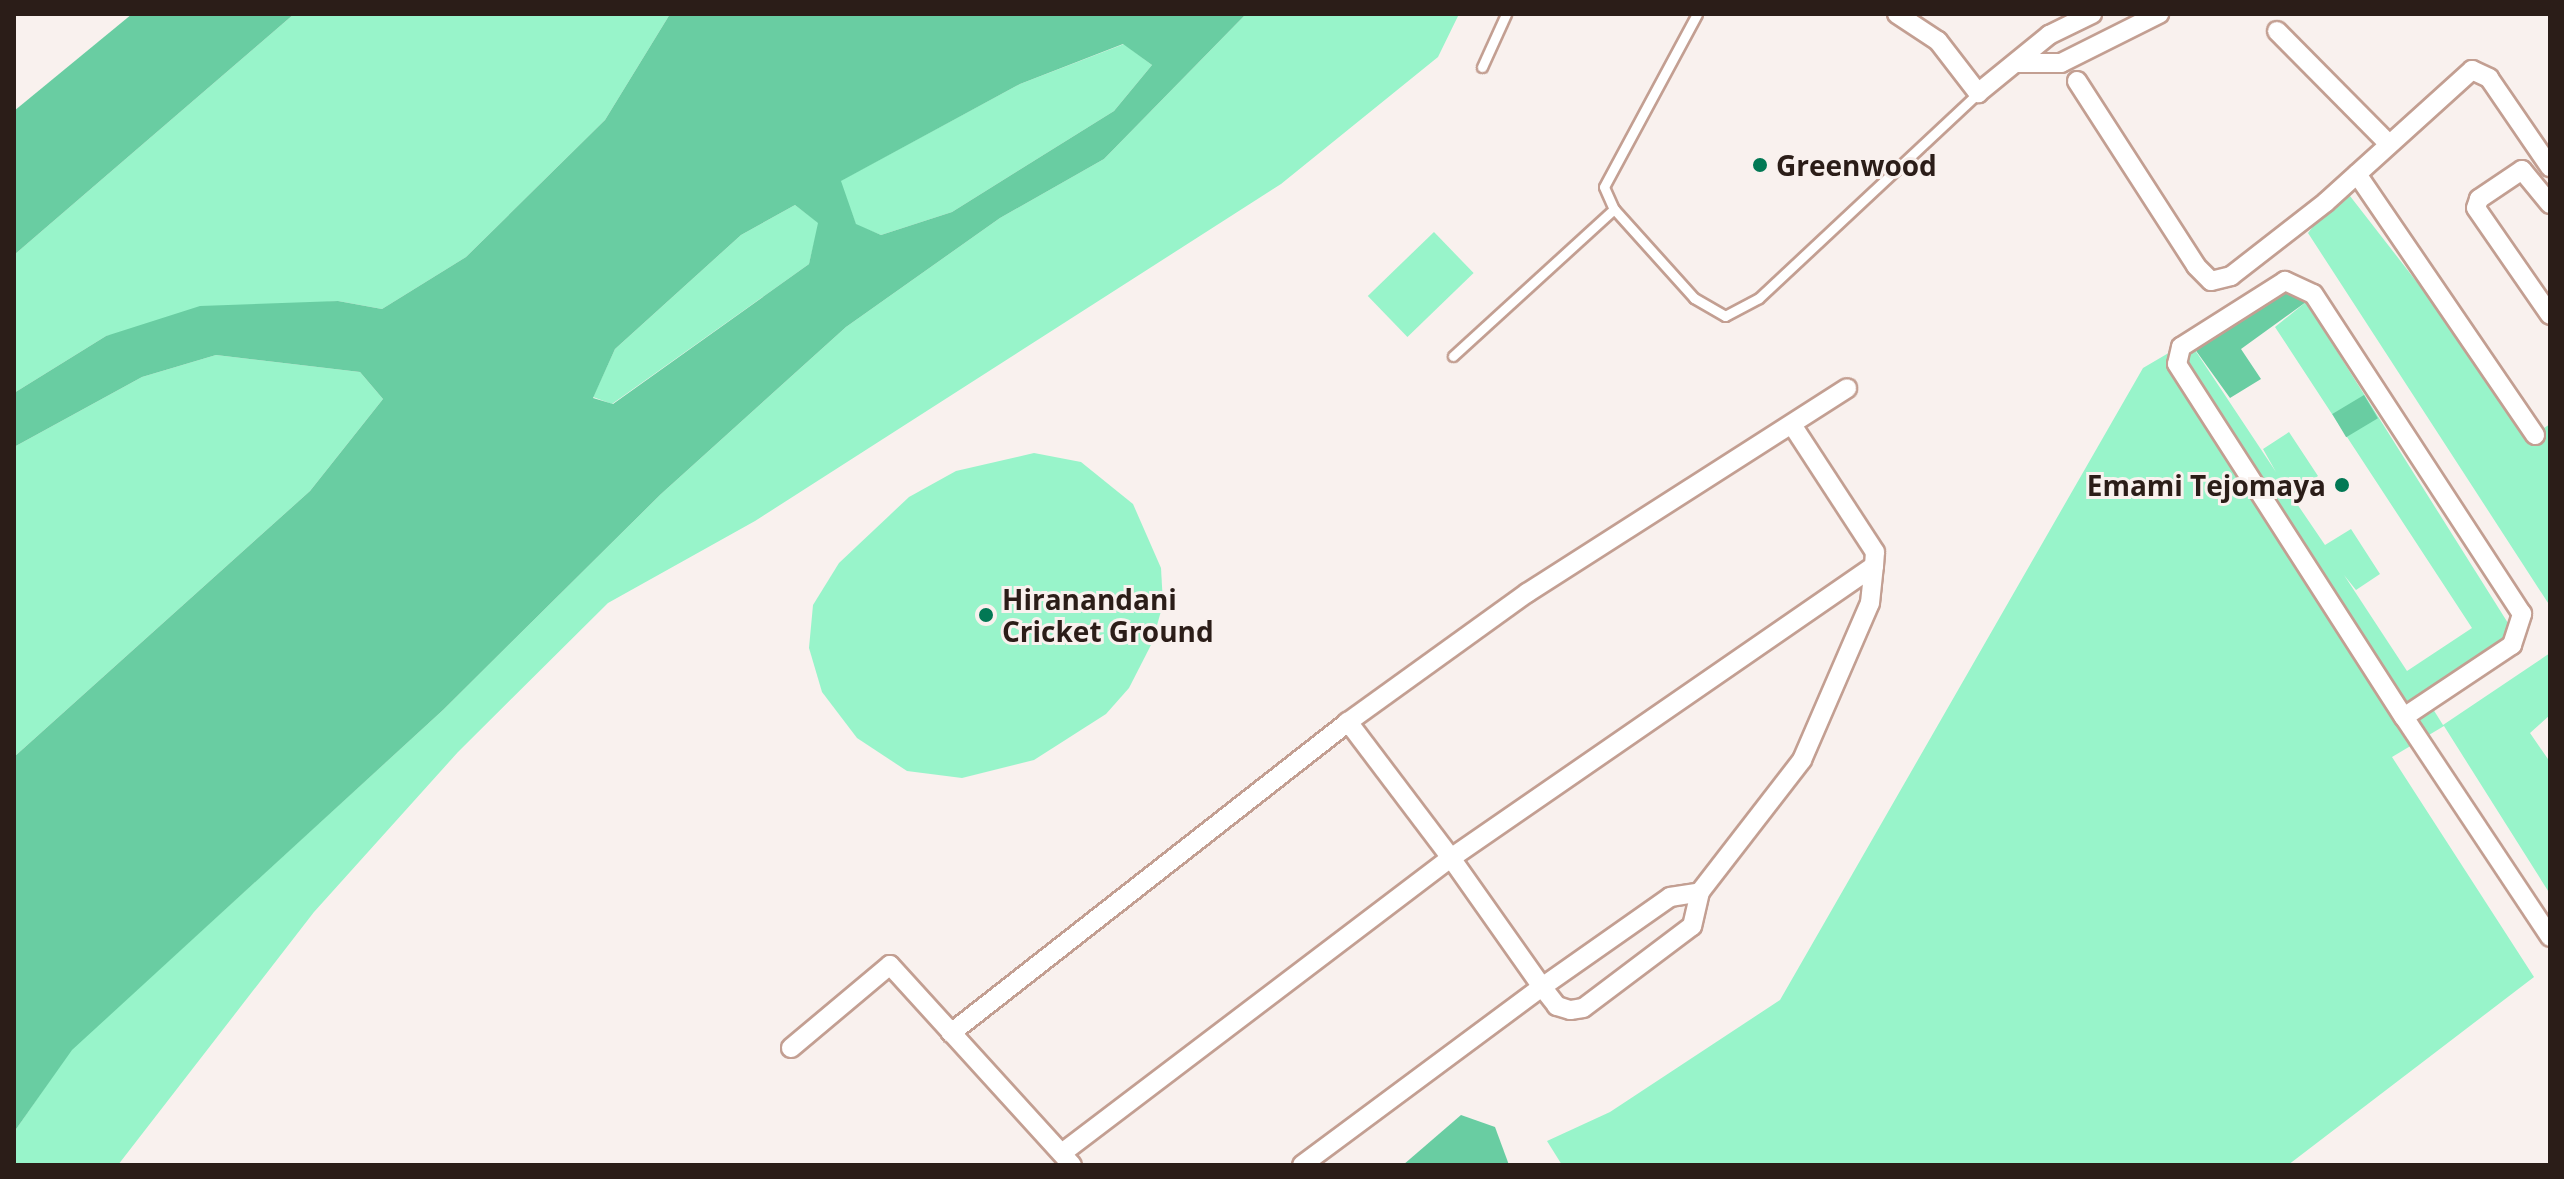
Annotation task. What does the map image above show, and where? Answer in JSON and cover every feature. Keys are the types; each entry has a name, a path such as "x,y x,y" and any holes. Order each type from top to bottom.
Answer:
{"street":[{"path":"1897,14 1938,41 1978,93 2049,35 2092,14"},
{"path":"2018,63 2061,63 2159,14"},
{"path":"2277,31 2389,144"},
{"path":"2077,81 2196,266 2211,281 2231,276 2357,174 2462,76 2477,69 2489,78 2550,167"},
{"path":"2550,204 2522,170 2479,199 2476,208 2550,315"},
{"path":"2357,174 2535,435"},
{"path":"2404,717 2512,645 2522,614 2313,294 2285,281 2181,347 2177,364 2404,717 2550,937"},
{"path":"951,1033 1348,722 1527,593 1793,426 1847,388"},
{"path":"1348,722 1557,1006 1583,1008 1692,926 1700,892 1802,760 1870,603 1875,552 1793,426"},
{"path":"791,1048 890,965 1067,1159 1451,858 1874,566"},
{"path":"1302,1165 1542,987 1670,897 1700,892"}],"lane":[{"path":"1482,67 1506,14"},
{"path":"1697,14 1605,177 1614,209 1694,298 1725,316 1759,298 1978,93"},
{"path":"1453,356 1614,209"}],"shaded area":[{"path":"132,14 294,14 14,255 14,111"},
{"path":"294,14 670,14 605,120 466,257 382,309 338,301 285,306 106,336 14,393 14,255"},
{"path":"670,14 1246,14 1104,159 1000,218 846,327 661,494 443,710 72,1050 14,1132 14,757 310,491 383,399 360,372 216,355 142,377 14,447 14,393 106,336 200,306 338,301 382,309 466,257 605,120","holes":["1123,44 1152,65 1114,111 952,212 881,235 856,224 841,181 1020,84","795,205 818,223 809,264 613,404 593,398 615,349 741,235"]},
{"path":"1246,14 1459,14 1438,57 1281,184 755,521 608,603 458,752 314,912 118,1165 14,1165 14,1132 71,1050 443,710 661,494 846,327 1000,218 1104,159"},
{"path":"1124,44 1152,65 1114,111 952,212 881,235 856,225 840,181 1020,84"},
{"path":"2343,187 2535,434 2550,424 2550,606 2308,233"},
{"path":"795,205 819,223 809,264 612,404 593,397 615,349 741,235"},
{"path":"1434,232 1474,273 1407,337 1368,296"},
{"path":"2290,282 2306,302 2241,349 2261,379 2230,398 2189,341"},
{"path":"2306,302 2513,631 2423,693 2443,725 2550,653 2550,715 2530,733 2550,762 2550,894 2444,726 2392,757 2534,977 2288,1165 1562,1165 1547,1141 1610,1112 1780,1000 2143,368 2189,341 2276,472 2263,449 2289,432 2318,476 2291,495 2325,545 2351,529 2380,574 2356,590 2344,575 2407,671 2472,628 2275,327"},
{"path":"216,355 360,372 383,399 310,491 14,757 14,447 142,377"},
{"path":"2364,395 2378,418 2346,437 2332,414"},
{"name":"Hiranandani Cricket Ground","path":"1034,453 1081,462 1133,504 1161,568 1163,604 1152,643 1129,688 1106,714 1034,760 962,778 907,771 857,738 822,692 809,648 813,605 839,563 909,497 956,471"},
{"path":"1461,1115 1495,1127 1509,1165 1403,1165"}],"place":[{"name":"Greenwood","path":"1760,165"},
{"name":"Emami Tejomaya","path":"2342,485"},
{"name":"Hiranandani Cricket Ground","path":"986,615"}]}
